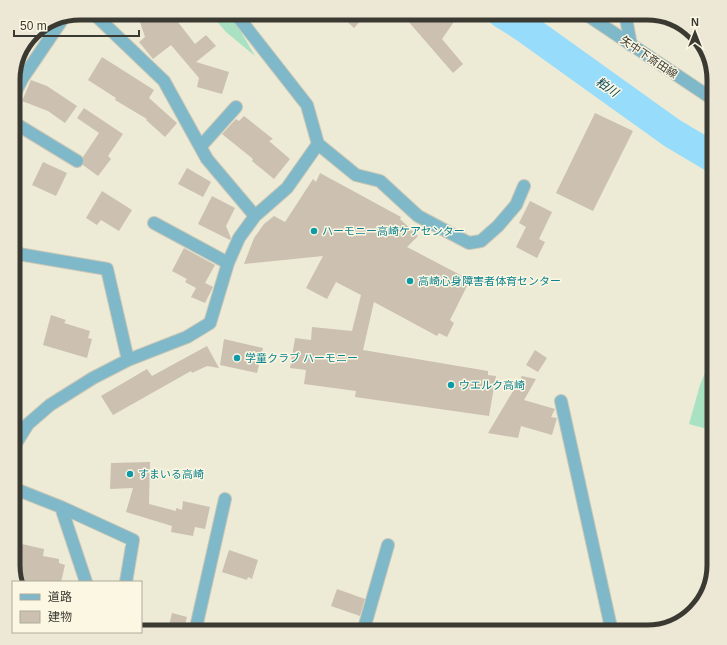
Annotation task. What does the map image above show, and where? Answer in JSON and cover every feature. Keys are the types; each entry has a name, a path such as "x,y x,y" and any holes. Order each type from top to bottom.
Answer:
{"street":[{"path":"100,20 164,81 208,159 254,216"},
{"path":"240,20 307,105 318,144 356,175 380,181 418,216 469,243 481,241 498,226 516,205 524,186"},
{"name":"矢中下斎田線","path":"594,20 707,95"},
{"path":"626,20 631,45"},
{"path":"20,83 59,24"},
{"path":"200,146 236,107"},
{"path":"20,126 77,161"},
{"path":"20,437 28,424 50,405 93,378 128,360 187,337 210,323 228,263 239,238 254,216 287,188 318,144"},
{"path":"154,223 228,263"},
{"path":"20,254 107,270 128,360"},
{"path":"561,401 610,625"},
{"path":"20,494 61,507 133,540 126,581"},
{"path":"197,625 225,499"},
{"path":"61,507 86,581"},
{"path":"365,625 388,546"}],"green space":[{"path":"216,20 234,20 255,56 226,32"},
{"path":"707,368 707,429 689,424 700,385"}],"building":[{"path":"139,20 176,20 195,44 206,35 216,46 196,62 229,72 222,94 197,87 199,78 171,45 153,59 139,42 145,37"},
{"path":"345,20 361,20 354,28"},
{"path":"407,20 455,20 442,39 463,64 453,73"},
{"path":"102,57 154,90 149,98 177,123 165,137 146,120 147,119 115,100 116,98 88,80"},
{"path":"31,80 47,86 77,106 65,123 48,111 22,101"},
{"path":"84,108 123,134 108,156 111,159 98,176 83,165 83,157 99,133 77,118"},
{"path":"595,113 633,131 593,211 556,193"},
{"path":"244,116 273,139 269,141 290,159 274,179 252,161 253,159 222,134 236,119 239,121"},
{"path":"43,162 67,173 56,196 32,185"},
{"path":"187,168 211,182 203,197 178,184"},
{"path":"320,173 401,217 400,219 418,236 407,247 468,279 466,283 468,284 450,320 454,323 447,337 439,333 437,336 374,302 363,350 488,371 488,375 496,376 489,416 355,397 356,391 304,384 306,370 290,368 295,338 311,340 312,327 352,331 361,295 336,282 327,299 306,288 323,256 244,264 254,238 264,224 274,216 285,222 313,179 316,182"},
{"path":"102,191 132,210 119,231 101,220 97,225 86,218"},
{"path":"212,196 235,208 226,226 231,238 230,240 198,224"},
{"path":"530,201 552,212 539,239 545,242 537,258 516,247 526,227 519,223"},
{"path":"184,248 215,265 205,283 213,287 205,303 191,297 196,288 185,282 187,279 172,271"},
{"path":"51,315 66,320 64,323 90,331 88,338 92,339 87,358 43,345"},
{"name":"学童クラブ ハーモニー","path":"224,339 263,348 257,373 220,365"},
{"path":"207,346 219,368 207,366 192,373 191,371 113,415 101,396 147,369 152,376"},
{"path":"535,350 547,358 538,372 526,365"},
{"path":"522,376 536,379 524,400 555,409 551,417 557,418 552,435 521,426 518,438 488,433"},
{"path":"150,462 149,504 176,511 176,508 182,510 183,501 210,507 205,529 195,527 193,536 171,532 172,526 126,512 133,488 110,489 111,463"},
{"path":"20,544 44,549 43,556 59,559 59,563 65,565 61,581 22,581 20,568"},
{"path":"229,550 258,560 252,579 248,577 247,580 222,572"},
{"path":"337,589 365,599 360,616 331,606"},
{"path":"172,613 187,617 185,625 169,625"}],"waterway":[{"name":"粕川","path":"513,20 672,133 707,154"}],"place":[{"name":"ハーモニー高崎ケアセンター","path":"314,231"},
{"name":"高崎心身障害者体育センター","path":"410,281"},
{"name":"学童クラブ ハーモニー","path":"237,358"},
{"name":"ウエルク高崎","path":"451,385"},
{"name":"すまいる高崎","path":"130,474"}]}
